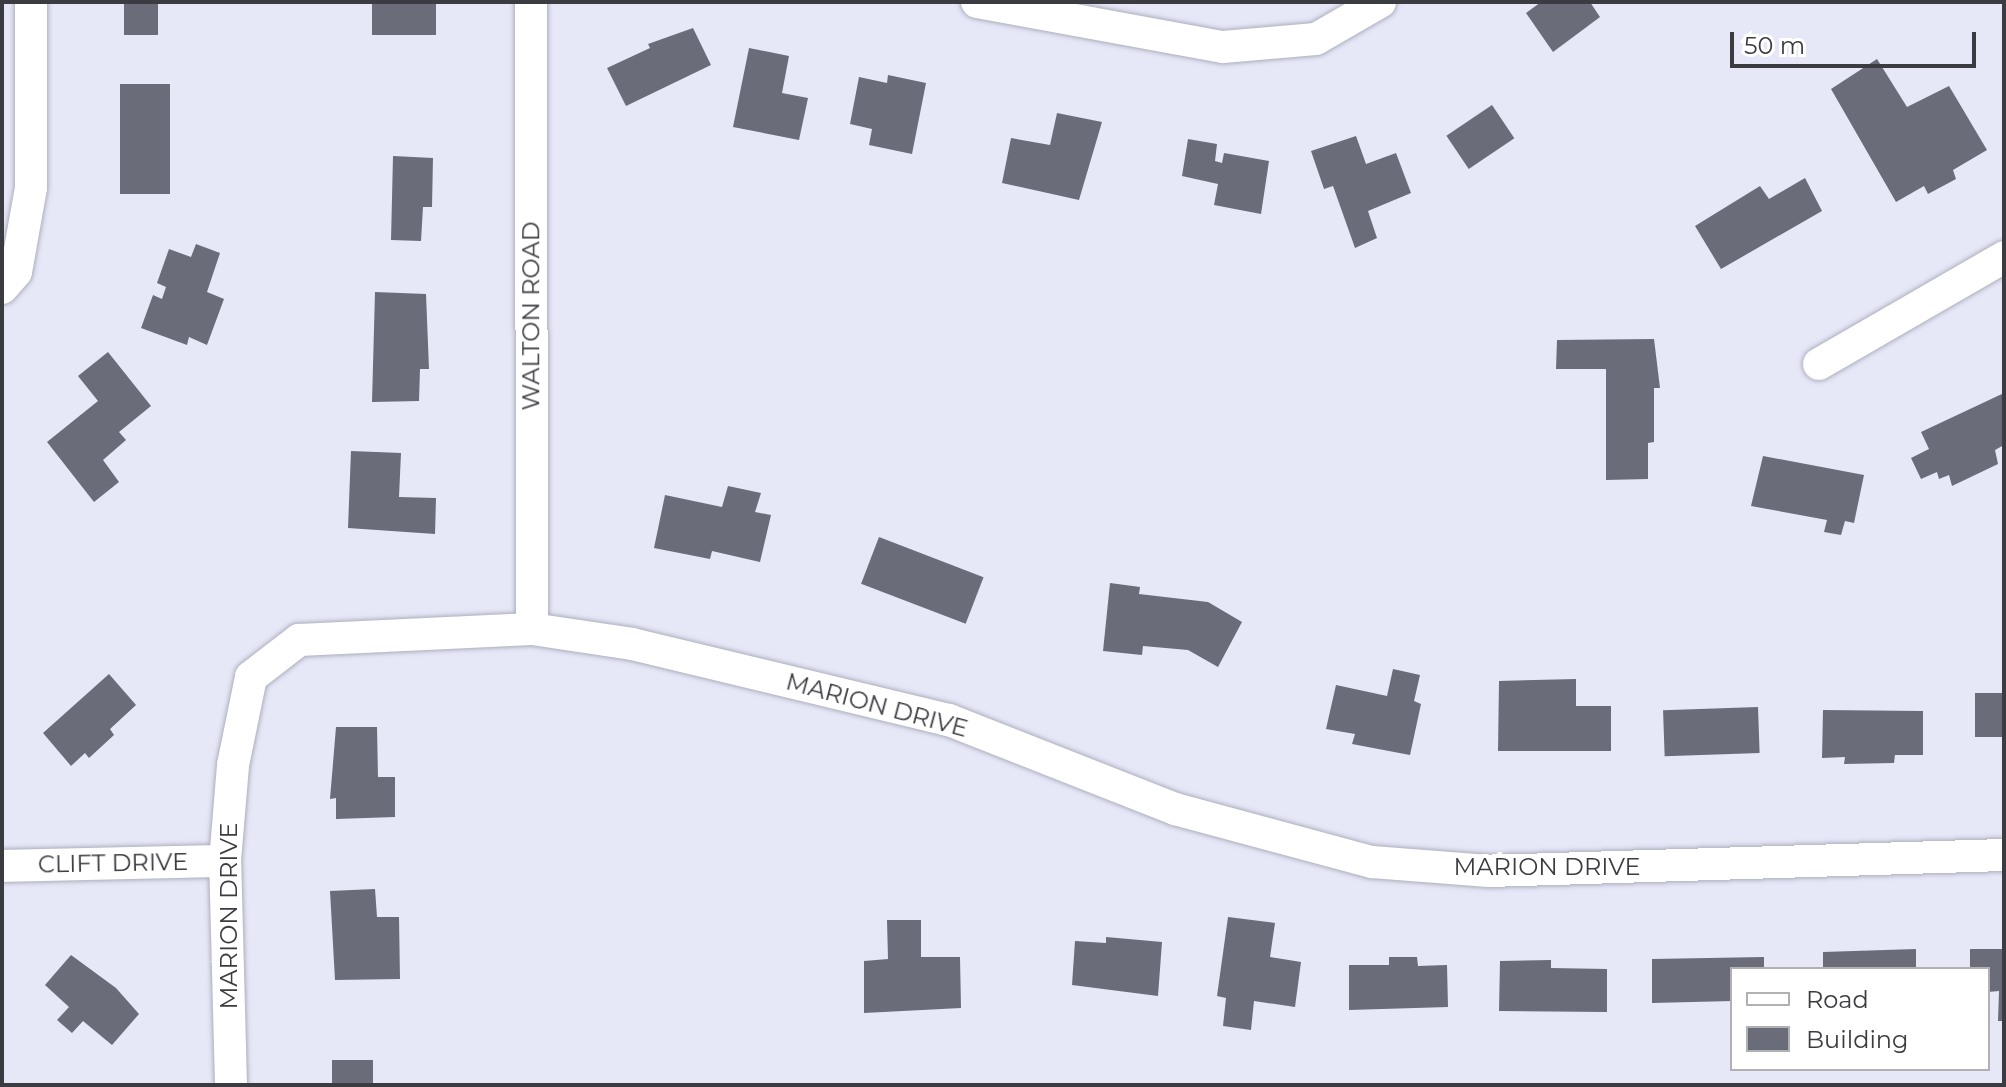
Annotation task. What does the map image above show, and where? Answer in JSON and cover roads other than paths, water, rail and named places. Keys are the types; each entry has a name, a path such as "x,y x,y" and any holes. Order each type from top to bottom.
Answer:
{"street":[{"path":"2,288 16,272 31,188 31,2"},
{"name":"WALTON ROAD","path":"531,2 532,629"},
{"path":"977,2 1037,8 1223,47 1273,46 1316,39 1380,2"},
{"path":"1819,364 2004,257"},
{"name":"MARION DRIVE","path":"231,1085 225,861 233,765 251,677 299,640 532,629 632,644 949,720 1175,809 1372,862 1489,871 2004,855"},
{"name":"CLIFT DRIVE","path":"2,866 225,861"}]}
